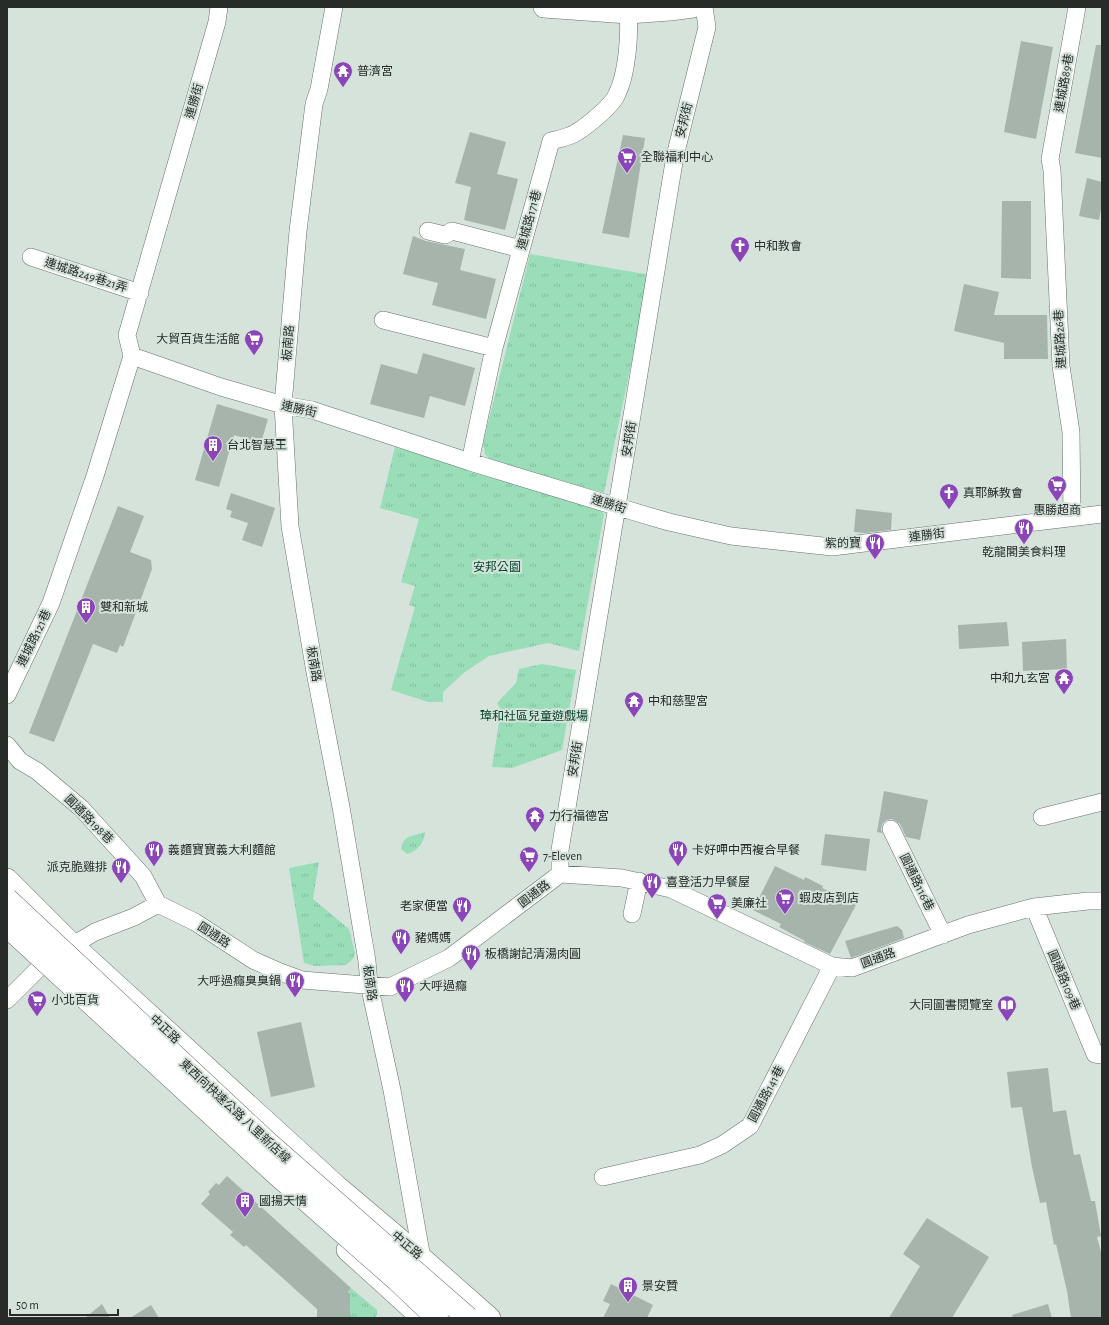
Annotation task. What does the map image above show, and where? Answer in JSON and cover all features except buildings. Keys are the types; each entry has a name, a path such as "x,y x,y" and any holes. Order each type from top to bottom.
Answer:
{"highway":[{"name":"東西向快速公路 八里新店線","path":"7,899 268,1143 468,1318"},
{"name":"東西向快速公路 八里新店線","path":"7,926 273,1171 397,1280 437,1318"}],"main road":[{"path":"544,7 628,13 693,7"},
{"name":"中正路","path":"7,879 73,945 338,1187 490,1318"},
{"name":"中正路","path":"7,917 47,963 200,1117 423,1318"},
{"name":"中正路","path":"7,939 47,963 276,1159 323,1204 393,1264 452,1318"}],"street":[{"name":"連勝街","path":"219,7 217,22 127,336 132,356 221,387 282,405 312,410 470,462 618,507 669,522 731,536 832,547 1102,514"},
{"name":"板南路","path":"334,7 319,89 314,104 298,231 282,405 290,526 315,672 341,807 367,960 369,984 392,1090 422,1258 423,1318"},
{"name":"安邦街","path":"560,874 560,850 675,156 707,27 704,7"},
{"name":"連城路89巷","path":"1050,159 1077,7"},
{"name":"連城路171巷","path":"470,462 494,348 551,141 576,133 597,117 617,95 625,70 629,26 628,13"},
{"name":"連城路26巷","path":"1050,159 1052,170 1061,366 1071,432 1072,517"},
{"path":"428,231 445,234 452,231 521,249"},
{"name":"連城路249巷21弄","path":"31,257 140,293"},
{"path":"383,320 494,348"},
{"name":"連城路121巷","path":"7,695 51,603 95,476 132,356"},
{"name":"圓通路198巷","path":"7,745 20,761 37,771 81,808 143,876 158,904"},
{"path":"1042,817 1102,802"},
{"name":"圓通路116巷","path":"891,829 943,934"},
{"name":"圓通路","path":"158,904 195,922 252,960 302,980 369,984 390,987 449,958 560,874 622,878 670,888 832,966 852,968 968,925 1034,907 1088,901 1102,901"},
{"path":"632,914 639,881"},
{"path":"7,1000 47,963 73,945 95,932 134,917 158,904"},
{"name":"圓通路109巷","path":"1034,907 1098,1055"},
{"name":"圓通路141巷","path":"603,1177 700,1155 722,1146 750,1126 832,966"}],"green space":[{"path":"530,254 650,275 604,493 490,460 485,454 483,443"},
{"name":"安邦公園","path":"395,447 601,510 604,514 579,651 548,643 489,656 465,672 443,692 443,702 428,702 391,690 415,607 409,605 415,586 401,582 419,519 380,508"},
{"name":"璋和社區兒童遊戲場","path":"542,664 576,670 562,750 512,768 492,767 501,710 497,703 516,683 519,669"},
{"path":"425,832 422,843 417,849 407,854 401,849 402,844 406,839 413,835"},
{"path":"319,862 313,899 349,929 355,953 353,959 346,965 315,966 304,963 289,868"},
{"path":"351,1288 377,1310 375,1318 350,1318 345,1303 351,1296 348,1292"}],"place":[{"name":"普濟宮","path":"343,88"},
{"name":"全聯福利中心","path":"627,174"},
{"name":"中和教會","path":"740,263"},
{"name":"大貿百貨生活館","path":"254,356"},
{"name":"台北智慧王","path":"213,462"},
{"name":"惠勝超商","path":"1057,502"},
{"name":"真耶穌教會","path":"949,510"},
{"name":"乾龍閣美食料理","path":"1024,545"},
{"name":"紫的寶","path":"875,560"},
{"name":"雙和新城","path":"86,624"},
{"name":"中和九玄宮","path":"1064,695"},
{"name":"中和慈聖宮","path":"634,718"},
{"name":"力行福德宮","path":"535,833"},
{"name":"義麵寶寶義大利麵館","path":"154,867"},
{"name":"卡好呷中西複合早餐","path":"678,867"},
{"name":"7-Eleven","path":"529,873"},
{"name":"派克脆雞排","path":"121,884"},
{"name":"喜登活力早餐屋","path":"652,899"},
{"name":"蝦皮店到店","path":"785,915"},
{"name":"美廉社","path":"717,920"},
{"name":"老家便當","path":"462,923"},
{"name":"豬媽媽","path":"401,955"},
{"name":"板橋謝記清湯肉圓","path":"471,971"},
{"name":"大呼過癮臭臭鍋","path":"295,998"},
{"name":"大呼過癮","path":"405,1003"},
{"name":"小北百貨","path":"37,1017"},
{"name":"大同圖書閱覽室","path":"1007,1022"},
{"name":"國揚天情","path":"245,1218"},
{"name":"景安贊","path":"628,1303"}]}
